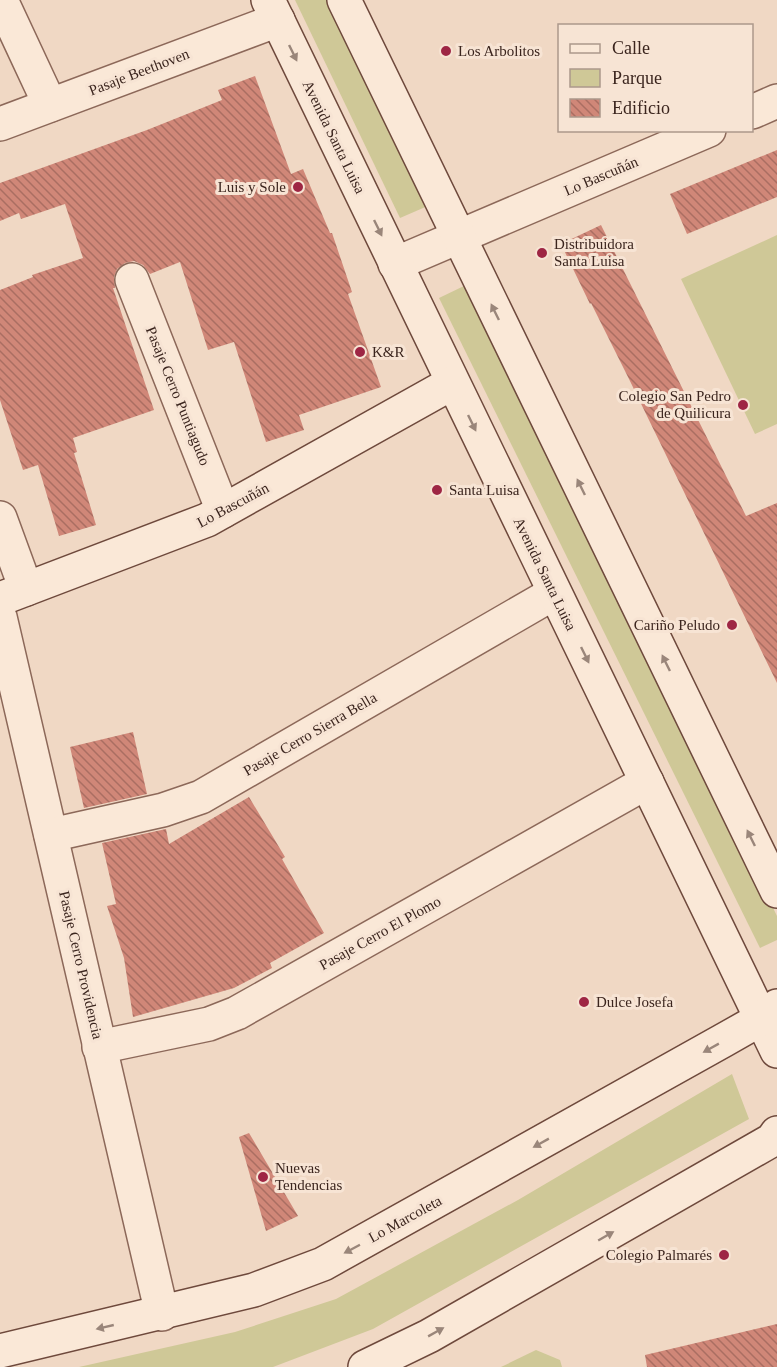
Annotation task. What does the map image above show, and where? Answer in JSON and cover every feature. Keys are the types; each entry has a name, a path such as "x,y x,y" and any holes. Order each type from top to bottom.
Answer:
{"street":[{"path":"1,0 50,105"},
{"path":"344,0 777,891"},
{"name":"Pasaje Beethoven","path":"0,124 273,10"},
{"name":"Avenida Santa Luisa","path":"273,10 647,782 769,1013 777,1051"},
{"path":"753,112 777,101"},
{"name":"Lo Bascuñán","path":"395,264 704,132"},
{"name":"Pasaje Cerro Puntiagudo","path":"132,280 224,511"},
{"name":"Lo Bascuñán","path":"13,594 182,531 224,511 452,383"},
{"path":"0,518 13,594"},
{"name":"Pasaje Cerro Sierra Bella","path":"51,835 163,810 201,797 554,593"},
{"name":"Pasaje Cerro Providencia","path":"0,617 162,1314"},
{"name":"Pasaje Cerro El Plomo","path":"99,1047 209,1024 237,1013 647,782"},
{"name":"Lo Marcoleta","path":"0,1351 162,1314 254,1290 323,1264 769,1013"},
{"path":"365,1367 397,1360 772,1140 777,1133"}],"green space":[{"path":"295,0 330,0 430,205 400,218"},
{"path":"777,235 777,424 755,434 681,279"},
{"path":"466,285 777,916 777,940 760,948 439,298"},
{"path":"732,1074 749,1119 373,1329 273,1367 79,1367 235,1332 336,1299 518,1200"},
{"path":"536,1350 560,1360 562,1367 501,1367"}],"building":[{"path":"255,76 291,174 303,169 330,233 332,233 352,292 348,294 381,387 299,415 304,430 266,442 234,342 208,350 180,262 150,274 143,265 134,261 125,263 117,269 114,277 115,288 113,288 154,410 73,438 77,452 74,453 96,525 59,536 38,465 23,470 0,400 0,290 33,277 32,275 83,258 65,204 21,219 19,213 0,221 0,183 147,130 222,100 218,90"},
{"path":"777,150 777,197 687,234 670,194"},
{"path":"601,225 746,516 777,503 777,683 561,244"},
{"path":"133,732 147,794 84,808 70,747"},
{"path":"249,797 285,857 282,859 324,933 270,963 272,968 234,988 133,1017 124,958 107,906 116,904 102,843 166,829 169,844"},
{"name":"Nuevas Tendencias","path":"249,1133 298,1216 266,1231 239,1137"},
{"path":"777,1324 777,1367 647,1367 645,1355"}],"place":[{"name":"Los Arbolitos","path":"446,51"},
{"name":"Luis y Sole","path":"298,187"},
{"name":"Distribuidora Santa Luisa","path":"542,253"},
{"name":"K&R","path":"360,352"},
{"name":"Colegio San Pedro de Quilicura","path":"743,405"},
{"name":"Santa Luisa","path":"437,490"},
{"name":"Cariño Peludo","path":"732,625"},
{"name":"Dulce Josefa","path":"584,1002"},
{"name":"Nuevas Tendencias","path":"263,1177"},
{"name":"Colegio Palmarés","path":"724,1255"}]}
